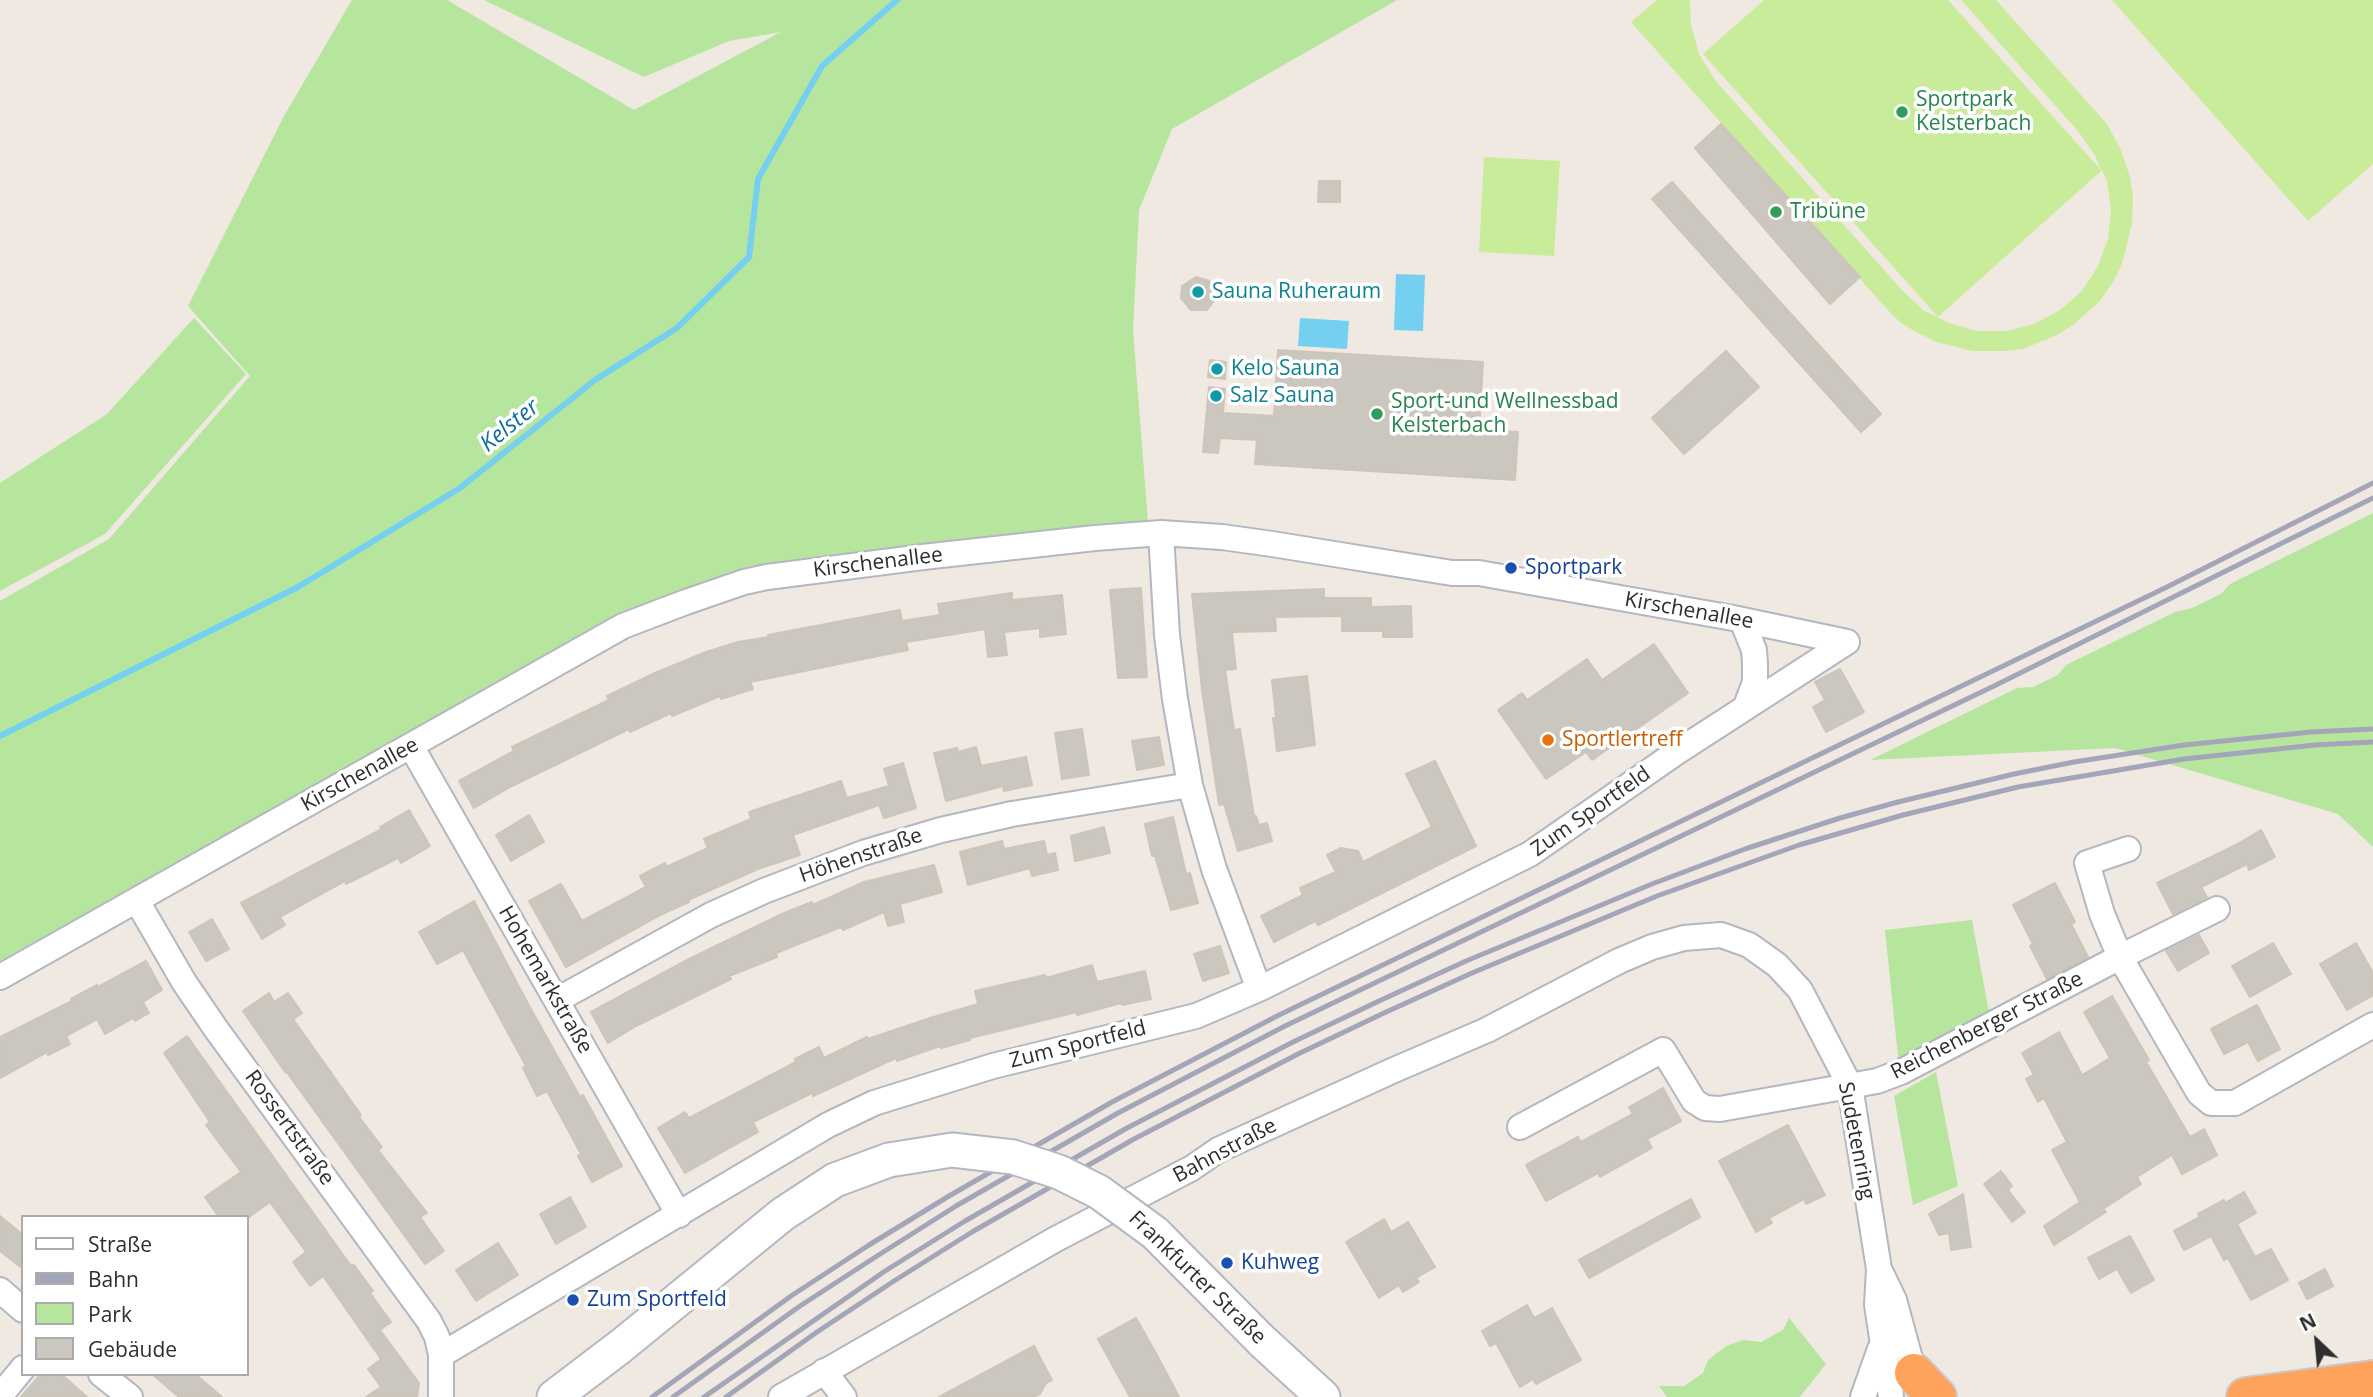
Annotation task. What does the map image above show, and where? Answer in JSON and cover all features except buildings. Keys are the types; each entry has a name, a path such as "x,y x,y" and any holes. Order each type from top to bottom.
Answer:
{"highway":[{"path":"2246,1397 2373,1380"}],"street":[{"name":"Kirschenallee","path":"0,977 623,626 744,582 766,577 923,557 1160,533 1222,537 1452,573 1479,573 1847,642"},
{"path":"1160,533 1167,635 1190,785 1214,869 1259,989"},
{"path":"1742,621 1754,650 1755,664 1755,681 1746,706"},
{"name":"Zum Sportfeld","path":"441,1355 828,1125 874,1103 993,1066 1195,1016 1259,989 1530,854 1746,706 1847,642"},
{"name":"Hohemarkstraße","path":"411,746 679,1215"},
{"name":"Höhenstraße","path":"557,1000 711,915 764,891 863,853 941,830 1012,814 1190,785"},
{"path":"2128,849 2087,863 2102,914 2120,957 2199,1093 2211,1103 2235,1103 2373,1025"},
{"name":"Rossertstraße","path":"137,901 184,982 216,1029 429,1321 437,1337 441,1355"},
{"name":"Reichenberger Straße","path":"1520,1127 1662,1050 1694,1101 1705,1108 1720,1109 1877,1081 1901,1072 2217,909"},
{"name":"Sudetenring","path":"1684,938 1721,935 1749,945 1777,965 1800,990 1850,1086 1879,1269 1877,1305 1882,1342 1915,1391"},
{"name":"Bahnstraße","path":"781,1397 1056,1239 1166,1183 1218,1150 1487,1030 1619,961 1651,947 1684,938"},
{"name":"Frankfurter Straße","path":"554,1397 783,1214 835,1181 889,1160 952,1150 1013,1157 1059,1172 1098,1192 1155,1233 1322,1396"},
{"name":"Sudetenring","path":"1879,1269 1894,1300 1915,1391"},
{"path":"0,1290 21,1308"},
{"path":"1863,1397 1882,1342"},
{"path":"441,1355 441,1397"},
{"path":"0,1396 21,1370"},
{"path":"824,1371 844,1397"},
{"path":"103,1376 130,1397"}],"green space":[{"path":"352,0 447,0 634,110 781,32 729,41 644,77 484,0 1397,0 1172,129 1139,210 1133,331 1148,522 888,552 616,617 0,961 0,601 109,539 250,376 188,306 284,116"},
{"name":"Sportpark Kelsterbach","path":"1657,0 1690,0 1691,25 1699,54 1715,80 1902,290 1923,310 1949,323 1977,331 2006,331 2034,324 2060,310 2082,291 2098,266 2108,239 2111,210 2107,181 2102,170 1938,317 1703,54 1764,0 1948,0 2101,170 2095,155 2078,131 1961,0 1996,0 2107,124 2121,150 2130,177 2133,197 2132,223 2122,264 2113,282 2100,301 2073,325 2055,336 2023,349 1972,351 1937,342 1901,323 1631,22"},
{"path":"2112,0 2373,0 2373,164 2308,221"},
{"path":"1484,157 1560,161 1554,256 1479,252"},
{"path":"194,318 246,374 105,534 0,591 0,483 107,414"},
{"path":"2373,513 2373,847 2338,814 2115,748 1870,760 2017,688 2033,687 2058,675 2066,665 2175,612 2192,608 2221,594 2230,584"},
{"path":"1972,920 1990,1018 1899,1066 1885,930"},
{"path":"1936,1072 1958,1186 1913,1205 1894,1096"},
{"path":"1789,1318 1826,1364 1800,1397 1667,1397 1659,1386 1684,1386 1703,1373 1708,1360 1726,1346 1743,1340 1761,1342 1783,1330"}],"water":[{"path":"1396,274 1425,275 1423,331 1394,330"},
{"path":"1300,318 1349,321 1347,349 1298,346"}],"waterway":[{"name":"Kelster","path":"0,736 298,587 460,488 595,380 677,328 749,257 758,179 822,66 897,0"}],"railway":[{"path":"652,1397 791,1296 869,1245 1112,1102 1279,1015 2167,587 2373,483"},
{"path":"673,1397 800,1306 877,1256 956,1206 1118,1113 1285,1026 1994,686 2373,498"},
{"path":"704,1397 885,1271 965,1221 1127,1128 1379,1001 1466,961 1652,884 1745,849 1840,818 2014,774 2184,745 2311,732 2373,729"},
{"path":"726,1397 894,1281 972,1232 1134,1139 1384,1013 1472,973 1657,896 1799,845 1903,815 2018,787 2184,759 2315,745 2373,742"}],"place":[{"name":"Sportpark Kelsterbach","path":"1902,112"},
{"name":"Tribüne","path":"1776,212"},
{"name":"Sauna Ruheraum","path":"1198,292"},
{"name":"Kelo Sauna","path":"1217,369"},
{"name":"Salz Sauna","path":"1216,396"},
{"name":"Sport-und Wellnessbad Kelsterbach","path":"1377,414"},
{"name":"Sportpark","path":"1511,568"},
{"name":"Sportlertreff","path":"1548,740"},
{"name":"Kuhweg","path":"1227,1263"},
{"name":"Zum Sportfeld","path":"573,1300"}]}
